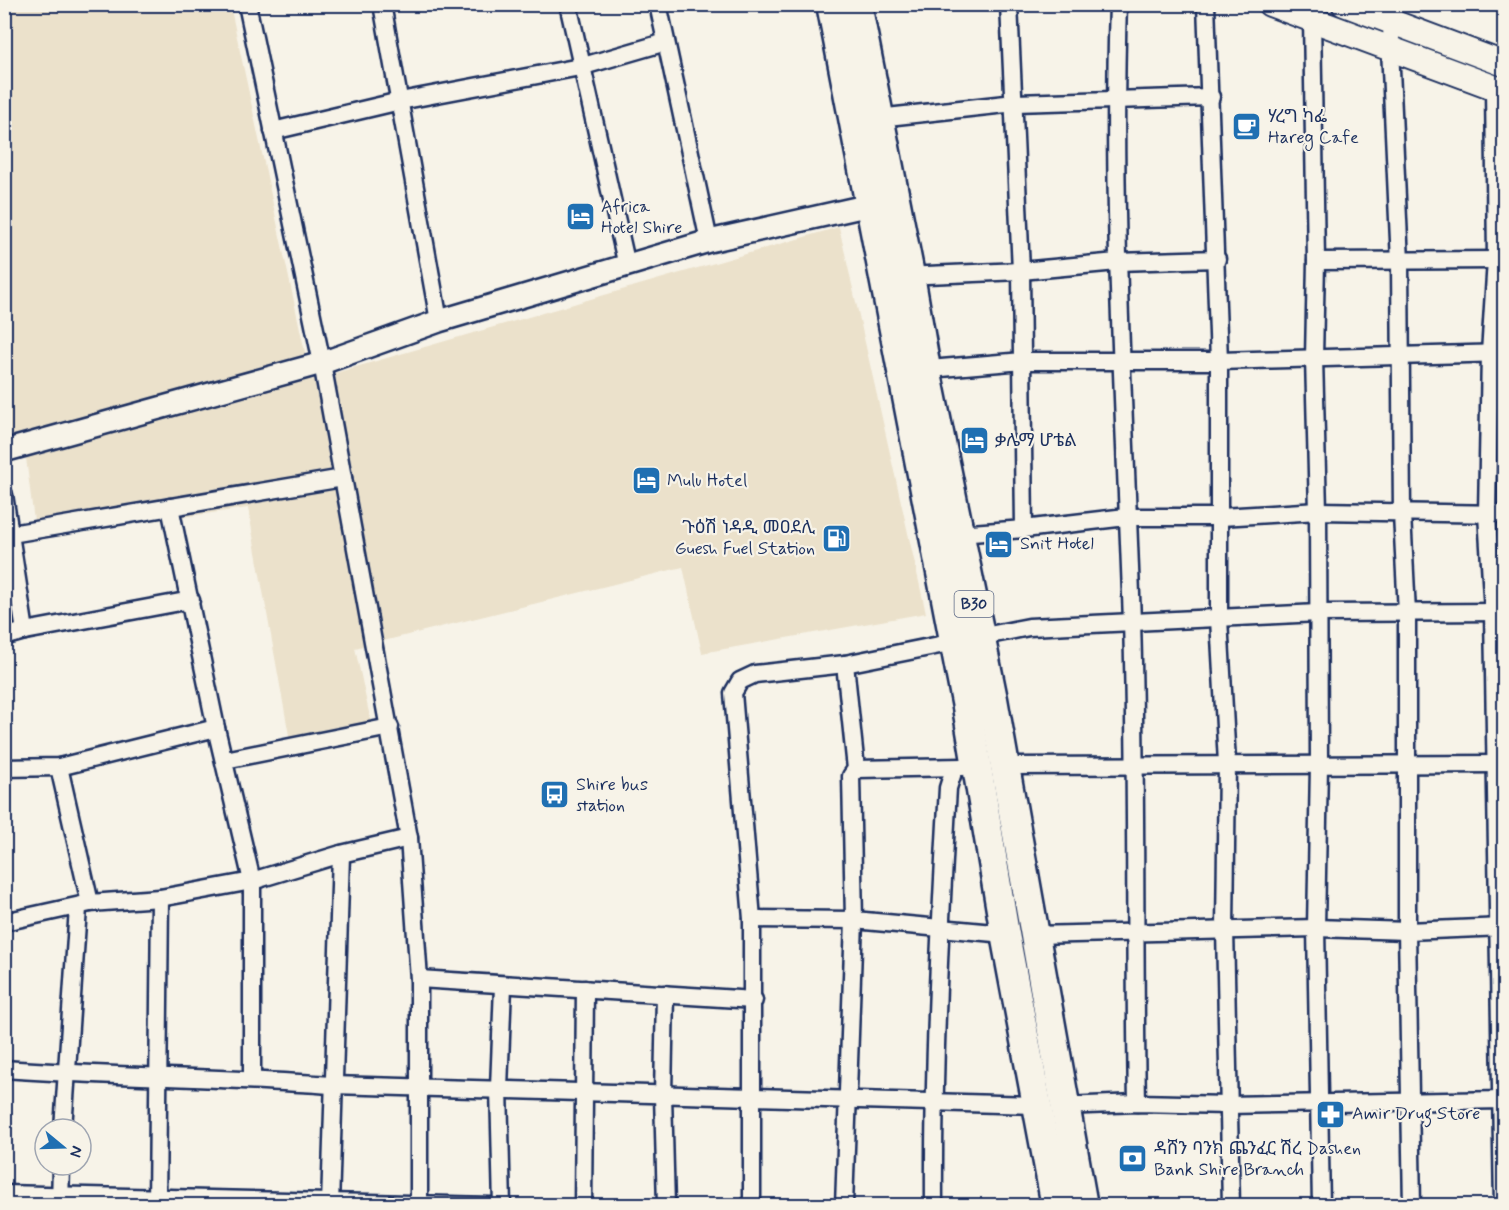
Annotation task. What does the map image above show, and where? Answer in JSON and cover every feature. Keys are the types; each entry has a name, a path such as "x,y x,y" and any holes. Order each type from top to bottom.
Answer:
{"highway":[{"name":"B30","path":"831,4 883,203 951,565 952,641 978,766 1005,934 1056,1206"},
{"name":"B30","path":"857,4 878,118 883,203"},
{"name":"B30","path":"913,370 958,534 951,565 981,635 978,766 1034,935 1083,1206"}],"main road":[{"path":"1270,4 1499,88"},
{"path":"1344,4 1393,13 1504,64"}],"street":[{"path":"247,4 322,363 409,838 419,979 419,1204"},
{"path":"382,4 439,321"},
{"path":"568,4 580,67 627,266"},
{"path":"658,4 709,241"},
{"path":"1010,4 1021,271 1024,529"},
{"path":"1118,4 1115,101 1117,262 1132,622 1137,1103"},
{"path":"1206,4 1217,260 1221,517 1219,619 1227,763 1225,929 1231,1206"},
{"path":"1393,13 1390,48 1400,262 1402,514 1407,613 1407,931 1412,1206"},
{"path":"1312,20 1316,261 1314,358 1318,512 1319,765 1316,927 1321,1104 1321,1206"},
{"path":"273,131 400,101 580,67 666,42"},
{"path":"1499,88 1498,353 1487,514 1499,613 1503,1206"},
{"path":"878,118 1015,104 1211,97"},
{"path":"4,452 322,363 439,321 709,241 883,203"},
{"path":"896,276 1021,271 1117,262 1217,260"},
{"path":"1316,261 1500,260"},
{"path":"913,370 1023,361 1120,359 1219,361 1498,353"},
{"path":"11,534 343,478"},
{"path":"4,495 25,631"},
{"path":"170,507 216,728 252,881 252,1079"},
{"path":"958,534 1126,517 1221,517 1318,512 1504,514"},
{"path":"4,637 25,631 191,600"},
{"path":"752,1206 754,1000 752,919 733,693 740,681 755,674 845,664 1029,627 1318,613 1499,613"},
{"path":"844,1206 854,920 851,776 856,769 845,664"},
{"path":"225,760 390,727"},
{"path":"4,768 59,767 216,728"},
{"path":"856,769 1227,763 1501,764"},
{"path":"934,1206 933,1102 948,788 978,766"},
{"path":"59,767 84,906 65,1073 63,1117"},
{"path":"4,922 84,906 160,898 252,881 341,854 409,838"},
{"path":"330,1203 341,854"},
{"path":"157,1201 160,898"},
{"path":"752,919 854,920 1005,934"},
{"path":"1034,935 1134,934 1316,927 1407,931 1501,927"},
{"path":"419,979 754,1000"},
{"path":"502,986 499,1088 502,1206"},
{"path":"583,1206 585,989"},
{"path":"665,994 663,1095 666,1206"},
{"path":"4,1069 160,1078 252,1079 332,1085 1036,1105"},
{"path":"1064,1106 1137,1103 1409,1104 1503,1100"},
{"path":"60,1200 61,1177"},
{"path":"4,1194 60,1200 492,1206"}],"shaded area":[{"path":"5,5 230,5 311,380 839,227 926,613 702,653 683,567 355,648 371,722 290,741 248,508 36,537 24,442 5,447"}],"place":[{"name":"ሃረግ ካፌ Hareg Cafe","path":"1247,127"},
{"name":"Africa Hotel Shire","path":"580,217"},
{"name":"ቃሌማ ሆቴል","path":"974,441"},
{"name":"Mulu Hotel","path":"646,481"},
{"name":"ጉዕሽ ነዳዲ መዐደሊ Guesh Fuel Station","path":"836,538"},
{"name":"Snit Hotel","path":"999,544"},
{"name":"Shire bus station","path":"555,795"},
{"name":"Amir Drug Store","path":"1331,1114"},
{"name":"ዳሸን ባንክ ጨንፈር ሽረ Dashen Bank Shire Branch","path":"1133,1159"}]}
